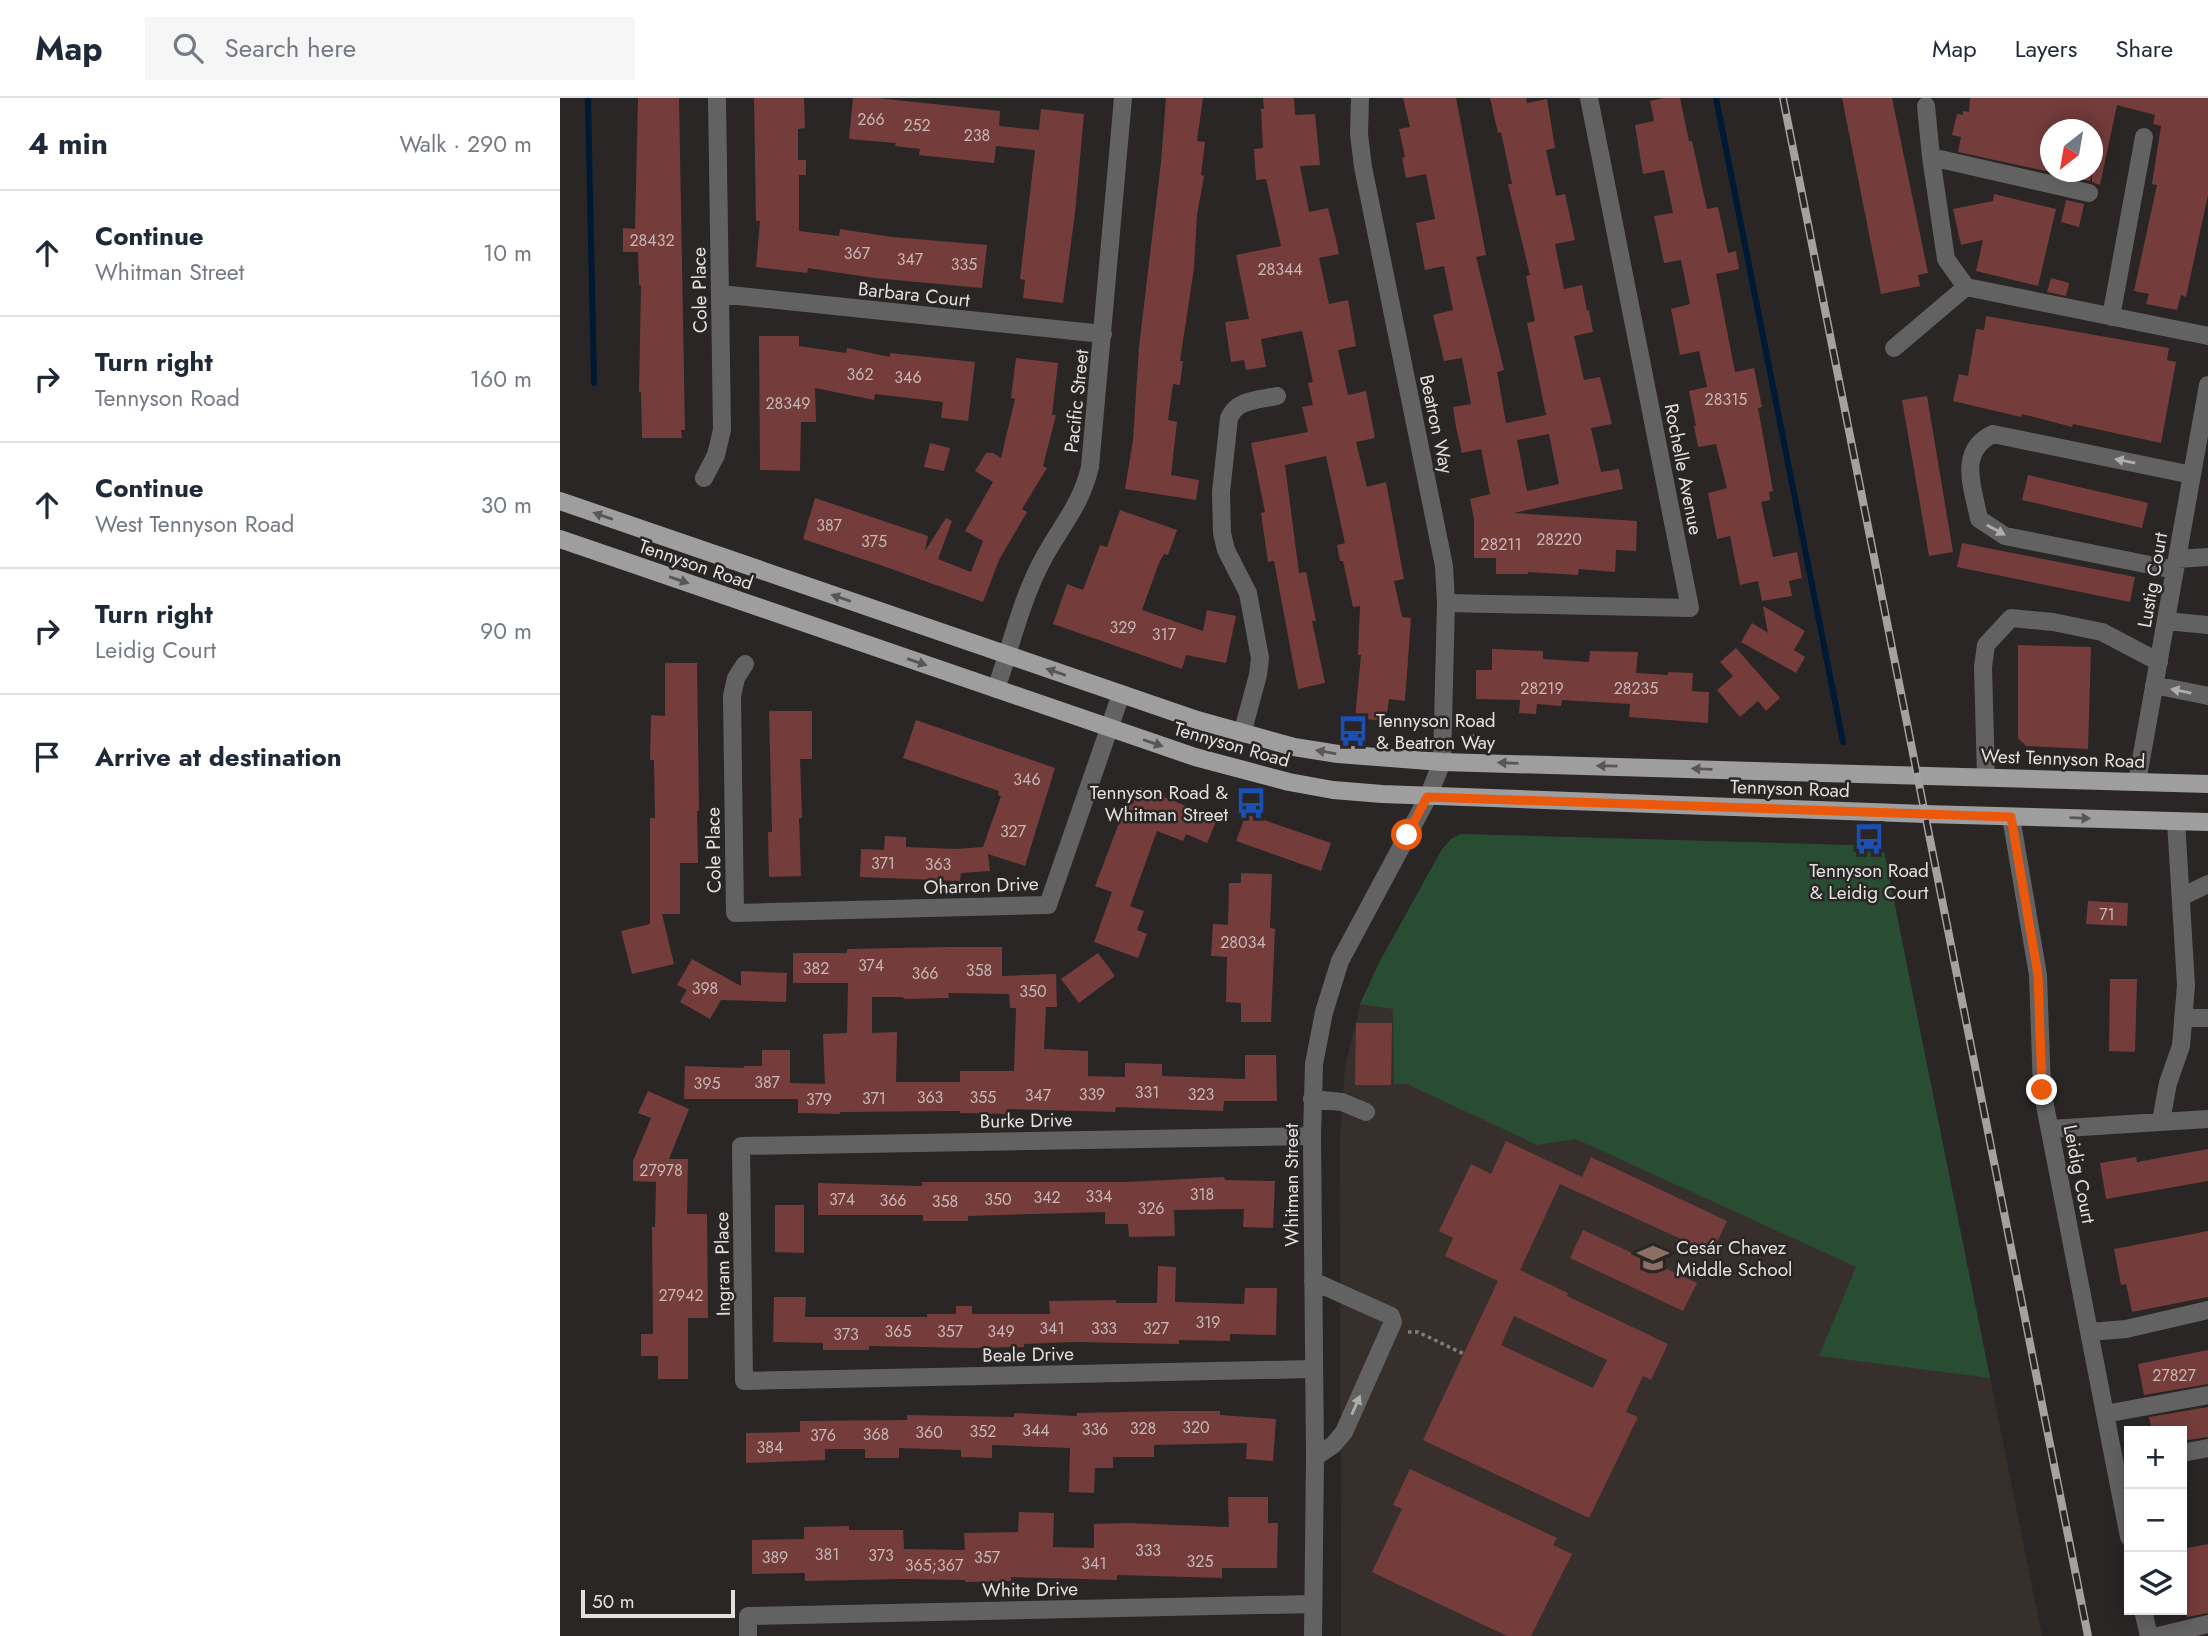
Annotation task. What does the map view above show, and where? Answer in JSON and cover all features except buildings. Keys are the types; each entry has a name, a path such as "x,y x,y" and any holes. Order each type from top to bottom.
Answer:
{"main road":[{"name":"Tennyson Road","path":"560,501 1242,734 1338,754 1442,762 1917,775"},
{"name":"Tennyson Road","path":"560,539 1207,761 1289,782 1333,790 1427,797 2011,817"},
{"name":"West Tennyson Road","path":"1917,775 2208,784"},
{"path":"2011,817 2208,822"}],"street":[{"name":"Cole Place","path":"704,478 716,455 722,430 717,98"},
{"name":"Pacific Street","path":"996,689 1038,569 1075,510 1085,488 1090,467 1123,98"},
{"name":"Beatron Way","path":"1360,98 1359,134 1363,167 1444,566 1446,603 1442,762"},
{"name":"Rochelle Avenue","path":"1446,603 1690,608 1589,98"},
{"path":"1926,106 1946,259 1966,287 2208,336"},
{"path":"2111,317 2144,137"},
{"path":"1931,158 2089,193"},
{"path":"1894,348 1966,287"},
{"name":"Barbara Court","path":"720,294 1103,334"},
{"name":"Lustig Court","path":"2137,782 2208,385"},
{"path":"1242,734 1260,658 1248,593 1227,550 1222,533 1222,480 1229,418 1233,409 1240,404 1277,396"},
{"path":"2192,475 1993,434 1982,439 1969,465 1979,519 2005,536 2176,565 2208,557"},
{"path":"1986,777 1983,667 1986,645 2011,618 2053,622 2102,632 2159,662"},
{"path":"2166,621 2208,625"},
{"name":"Cole Place","path":"735,913 732,696 736,678 745,664"},
{"path":"2154,685 2208,696"},
{"name":"Oharron Drive","path":"735,913 1048,905 1121,694"},
{"name":"Whitman Street","path":"1313,1636 1315,1457 1312,1369 1312,1099 1319,1029 1340,961 1427,797 1442,762"},
{"name":"Leidig Court","path":"2011,817 2038,975 2042,1090 2105,1414 2122,1466 2124,1489"},
{"path":"2161,1121 2168,1083 2181,1046 2186,985 2176,821"},
{"path":"2181,897 2208,884"},
{"path":"2183,1018 2208,1018"},
{"path":"1312,1099 1342,1102 1366,1112"},
{"path":"2050,1129 2208,1119"},
{"name":"Burke Drive","path":"741,1146 1312,1136"},
{"name":"Ingram Place","path":"741,1146 744,1381"},
{"path":"1313,1281 1391,1316 1393,1322 1344,1432 1333,1445 1315,1457"},
{"path":"2089,1332 2126,1329 2208,1310"},
{"name":"Beale Drive","path":"744,1381 1312,1369"},
{"path":"2105,1414 2208,1395"},
{"path":"2187,1452 2208,1448"},
{"name":"White Drive","path":"748,1636 748,1616 1313,1604"},
{"path":"2144,1615 2149,1636"},
{"path":"2158,1636 2208,1624"}],"path":[{"path":"1471,737 1474,732"},
{"path":"1418,1332 1464,1353"}],"shaded area":[{"name":"Cesár Chavez Middle School","path":"1461,834 1883,846 2042,1636 1341,1636 1340,1138 1345,1067 1360,1004 1379,963 1442,849 1451,839"}],"green space":[{"path":"1461,834 1883,846 1990,1378 1819,1356 1856,1267 1576,1139 1537,1145 1407,1084 1394,1084 1393,1009 1360,1004 1379,963 1442,849 1451,839"}],"waterway":[{"path":"588,98 594,383"},
{"path":"1716,98 1843,742"}],"railway":[{"path":"1783,98 2088,1636"}],"place":[{"name":"Tennyson Road & Beatron Way","path":"1353,731"},
{"name":"Tennyson Road & Whitman Street","path":"1251,803"},
{"name":"Tennyson Road & Leidig Court","path":"1869,839"},
{"name":"Cesár Chavez Middle School","path":"1653,1258"}],"route":[{"path":"1407,835 1427,797 2011,817 2035,948 2042,1090"}]}
